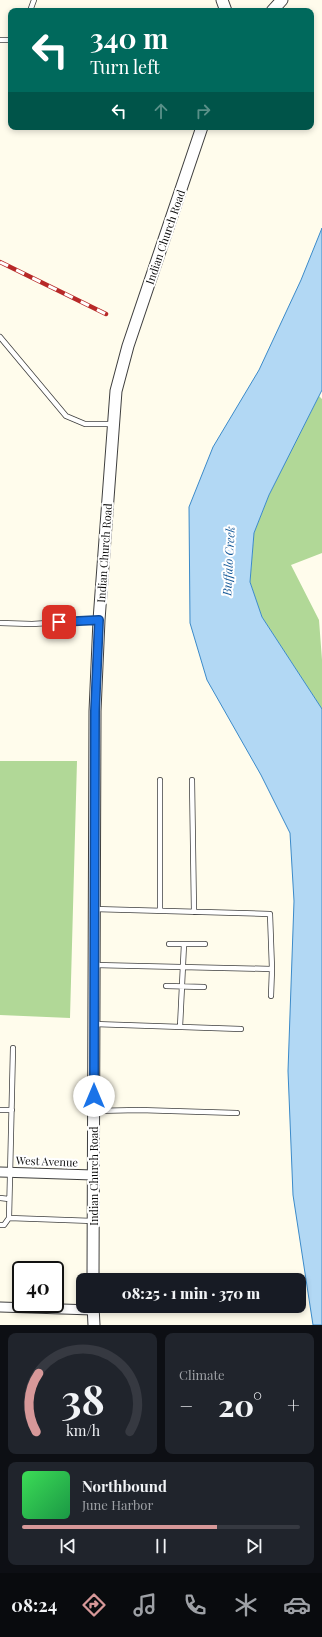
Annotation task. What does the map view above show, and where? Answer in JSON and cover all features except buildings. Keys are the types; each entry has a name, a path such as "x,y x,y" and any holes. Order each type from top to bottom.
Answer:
{"street":[{"path":"275,8 282,0"},
{"name":"Indian Church Road","path":"93,1273 95,711 99,620 116,391 128,346 201,130"},
{"name":"West Avenue","path":"0,1172 93,1175"},
{"path":"0,1306 76,1308"},
{"path":"94,1313 94,1325"}],"lane":[{"path":"0,337 66,416 84,424 114,424"},
{"path":"0,623 32,624 99,620"},
{"path":"160,780 160,911"},
{"path":"192,780 194,912"},
{"path":"94,909 270,914 272,969 271,996"},
{"path":"169,944 206,944"},
{"path":"180,1027 184,944"},
{"path":"94,965 272,969"},
{"path":"166,986 204,987"},
{"path":"94,1024 241,1029"},
{"path":"0,1225 4,1225 9,1218 13,1048"},
{"path":"0,1110 12,1110"},
{"path":"94,1111 139,1110 237,1113"},
{"path":"0,1198 9,1199"},
{"path":"9,1218 93,1221"}],"green space":[{"path":"319,396 322,399 322,553 291,565 319,620 322,660 322,709 262,617 250,582 254,533 269,495"},
{"path":"0,761 77,761 70,1018 0,1015"}],"water":[{"name":"Buffalo Creek","path":"322,228 322,390 269,495 254,533 250,582 262,617 322,709 322,1325 313,1325 293,1195 288,1071 294,901 290,833 261,775 207,680 190,623 189,507 213,447 259,370 301,280"}],"railway":[{"path":"0,262 106,314"}],"route":[{"path":"59,622 99,620 95,711 93,993 94,1096"}]}
